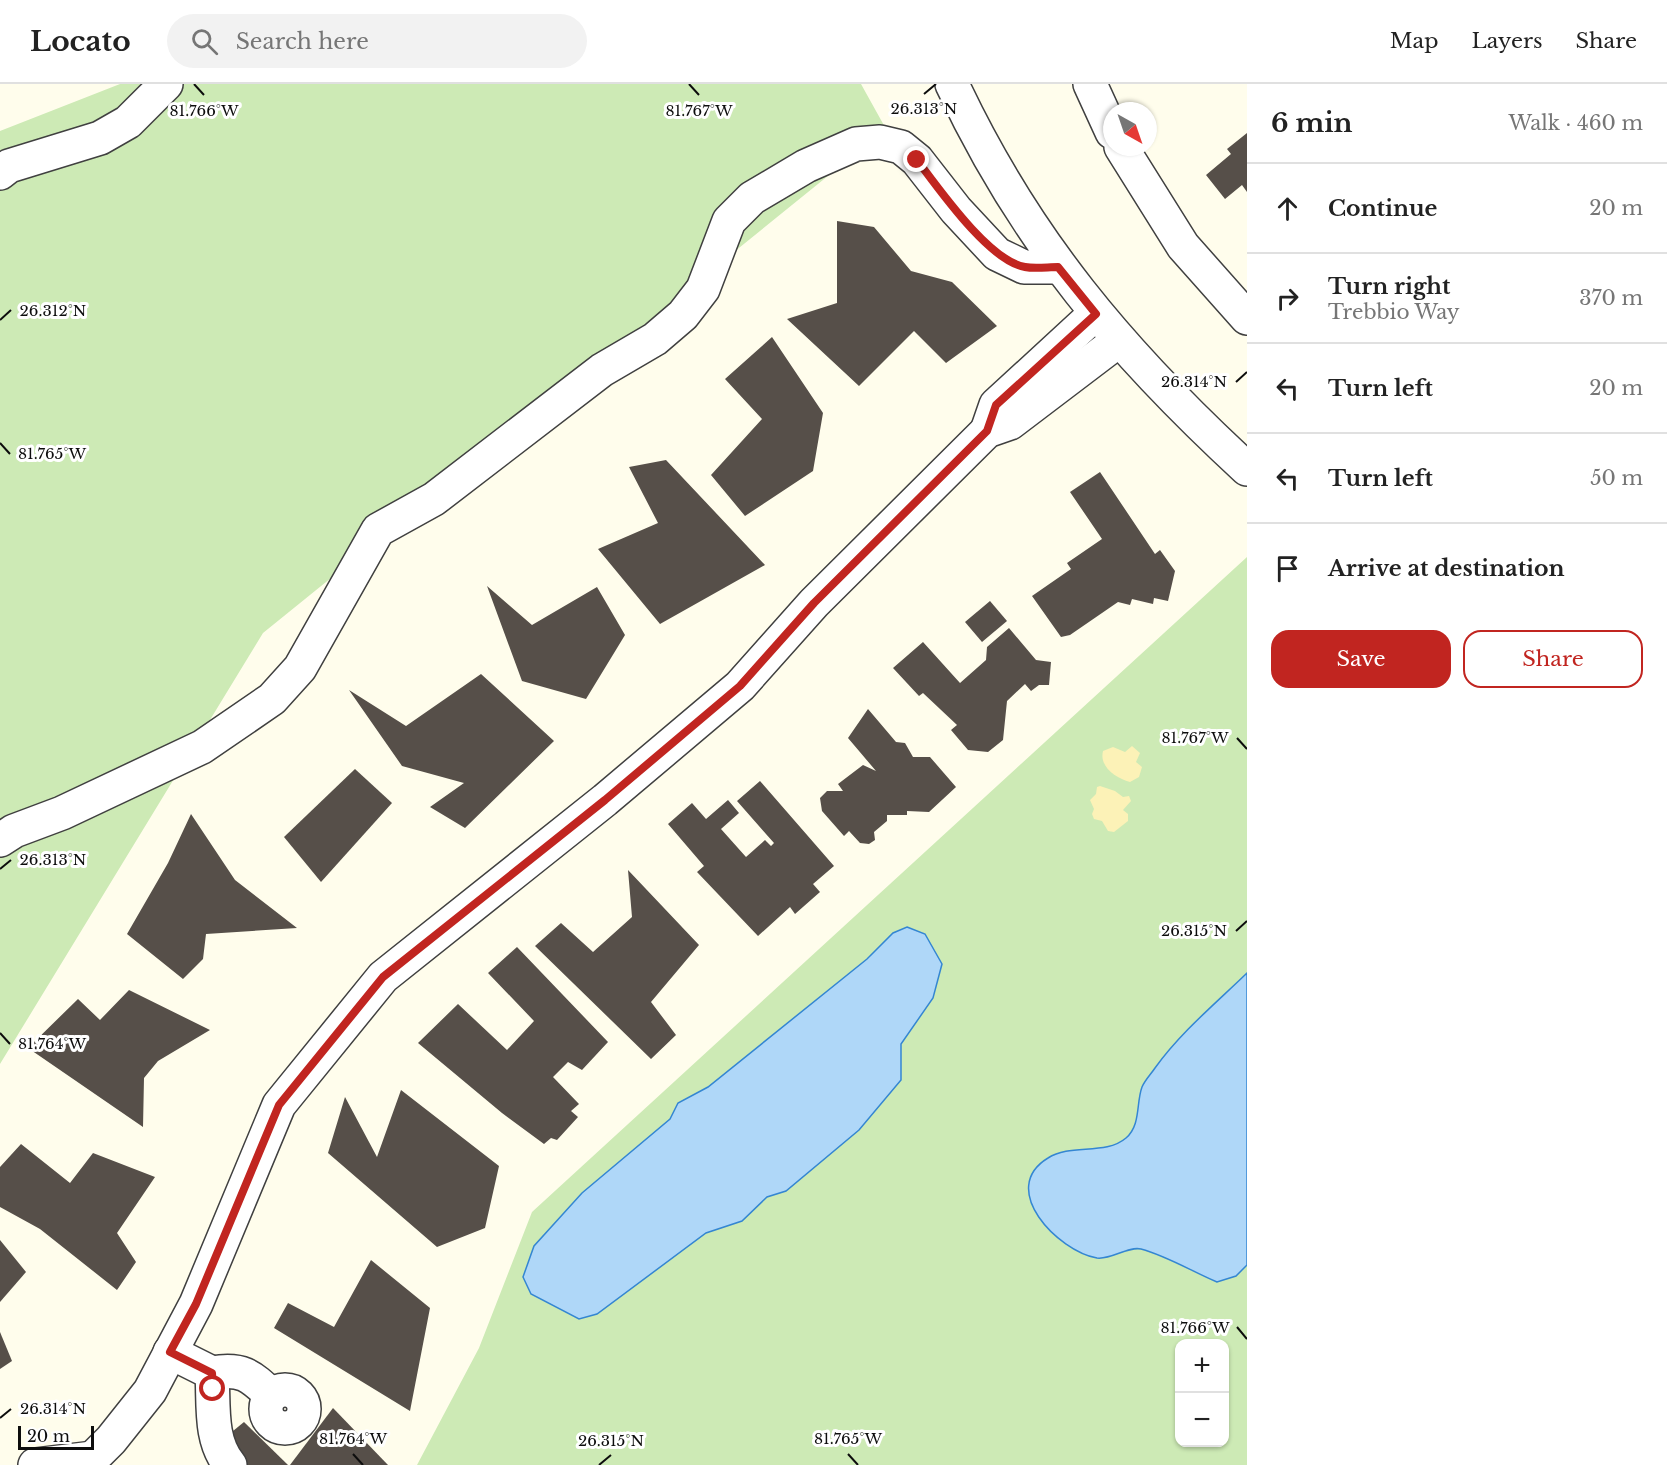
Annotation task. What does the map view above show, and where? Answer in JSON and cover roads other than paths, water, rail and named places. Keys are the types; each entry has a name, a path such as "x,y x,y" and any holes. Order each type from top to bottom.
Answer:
{"street":[{"path":"0,173 18,163 100,138 128,122 166,84"},
{"path":"952,84 980,144 1058,267 1118,341 1205,430 1247,469"},
{"path":"1090,84 1103,112"},
{"path":"0,840 202,747 272,699 300,668 378,530 434,499 602,370 655,339 682,315 704,289 729,221 752,198 806,166 856,144 880,142 901,147 917,160 956,210 997,254 1024,267 1058,267"},
{"path":"1128,156 1183,246 1247,318"},
{"path":"987,431 996,405 1096,314"},
{"path":"35,1465 91,1461 150,1391 196,1304 279,1105 383,977 605,800 740,686 814,603 987,431 1010,423 1118,341"},
{"path":"170,1352 212,1373 234,1371 245,1373 271,1395"},
{"path":"212,1373 216,1438 222,1455 230,1465"}],"water":[{"path":"907,927 925,934 942,964 933,998 901,1044 901,1080 859,1130 786,1191 767,1197 742,1221 706,1233 597,1314 579,1319 531,1294 523,1277 534,1246 582,1193 670,1119 678,1103 708,1087 867,959 893,933"},
{"path":"1247,973 1247,1265 1236,1276 1217,1282 1141,1249 1131,1249 1108,1257 1097,1258 1066,1244 1039,1217 1031,1201 1029,1186 1034,1171 1048,1158 1057,1154 1108,1147 1126,1138 1134,1127 1140,1093 1146,1079 1187,1030"}]}
